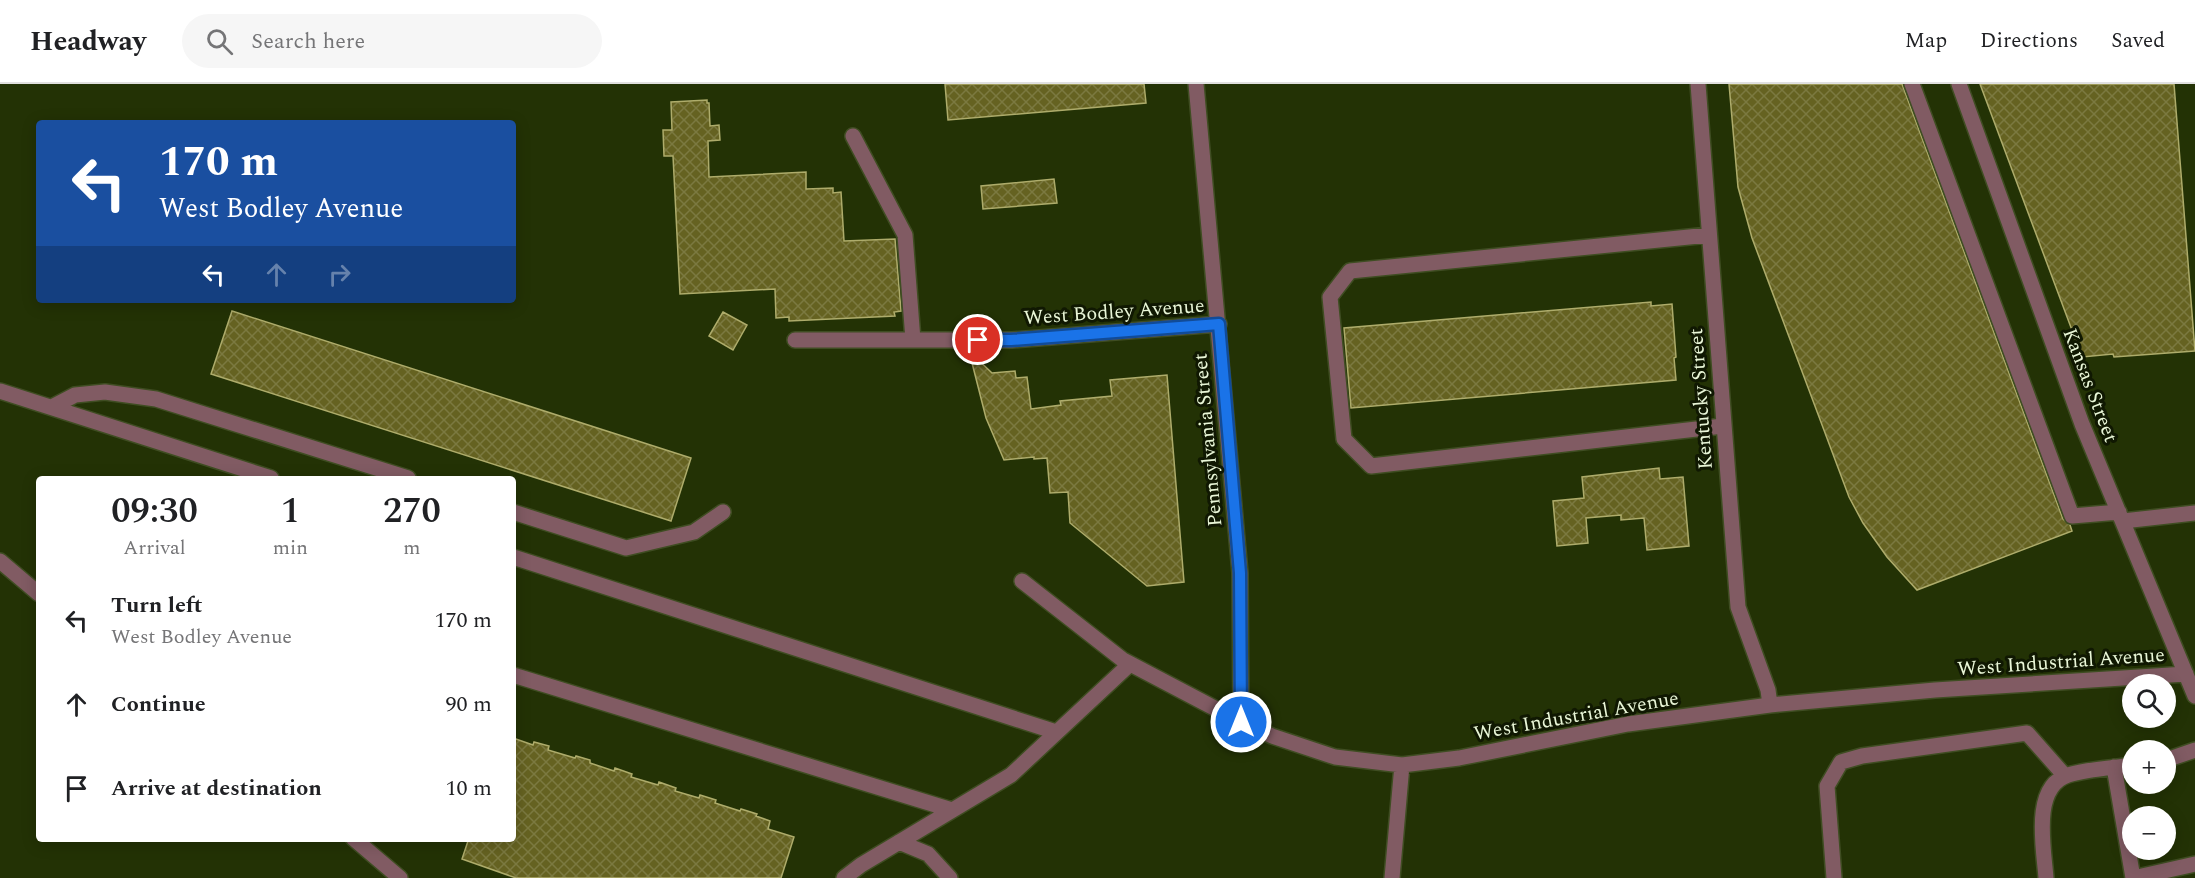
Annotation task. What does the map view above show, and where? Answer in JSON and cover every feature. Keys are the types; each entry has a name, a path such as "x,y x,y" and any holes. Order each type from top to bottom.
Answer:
{"street":[{"name":"Pennsylvania Street","path":"1196,84 1240,573 1241,722"},
{"name":"Kentucky Street","path":"1698,84 1738,607 1768,690 1770,705"},
{"path":"1912,84 2072,516 2121,517 2195,513"},
{"name":"Kansas Street","path":"1959,84 2082,424 2195,696"},
{"path":"852,136 905,235 913,340"},
{"path":"1709,236 1350,271 1330,297 1344,439 1371,466 1723,426"},
{"name":"West Bodley Avenue","path":"795,340 1011,340 1219,324"},
{"path":"0,391 265,476"},
{"path":"51,407 75,395 105,392 156,399 402,476"},
{"path":"516,513 626,548 694,532 723,512"},
{"path":"516,558 1056,732"},
{"path":"0,561 36,591"},
{"name":"West Industrial Avenue","path":"1022,581 1130,664 1241,722 1272,736 1335,757 1402,765 1459,758 1628,724 1770,705 1935,690 2186,674"},
{"path":"844,878 861,865 1011,775 1130,664"},
{"path":"516,676 952,810"},
{"path":"1834,878 1827,786 1841,762 1862,756 2027,733 2065,776"},
{"path":"2176,757 2195,750"},
{"path":"1392,878 1402,765"},
{"path":"2046,878 2042,817 2047,792 2065,776 2122,766"},
{"path":"2114,767 2133,878 2195,864"},
{"path":"358,842 400,878"},
{"path":"364,842 370,853"},
{"path":"899,842 928,854 950,878"}],"building":[{"path":"945,84 1144,84 1146,103 948,120"},
{"path":"1729,84 1902,84 2063,519 2070,525 2072,531 1917,590 1887,557 1863,523 1849,497 1752,238 1738,187"},
{"path":"1980,84 2174,84 2195,351 2082,357"},
{"path":"707,100 710,126 719,125 720,140 708,141 709,177 806,172 806,189 833,188 833,193 841,192 844,241 895,239 901,311 894,312 895,316 789,321 789,317 776,318 775,289 680,294 673,156 664,156 663,130 672,130 671,102"},
{"path":"1054,179 1057,203 983,209 981,186"},
{"path":"1651,302 1651,306 1672,304 1676,380 1351,408 1344,328"},
{"path":"232,311 691,458 671,521 211,374"},
{"path":"723,312 747,325 733,350 709,336"},
{"path":"969,351 992,373 1015,371 1016,378 1027,377 1031,409 1061,405 1060,401 1112,396 1110,380 1167,375 1184,582 1147,586 1070,523 1068,492 1050,493 1047,458 1004,460 986,418"},
{"path":"1659,468 1660,479 1683,477 1689,546 1647,550 1644,518 1621,520 1621,515 1586,518 1588,543 1557,546 1553,501 1584,498 1582,477"},
{"path":"516,739 533,745 534,742 549,746 548,750 590,760 590,763 614,771 615,768 632,774 631,777 658,785 659,782 676,788 675,791 699,798 700,795 716,800 715,803 757,814 756,816 770,821 768,829 794,837 781,878 516,878 462,859 468,842 516,842"}],"route":[{"path":"978,340 1011,340 1219,324 1240,573 1241,722"}]}
